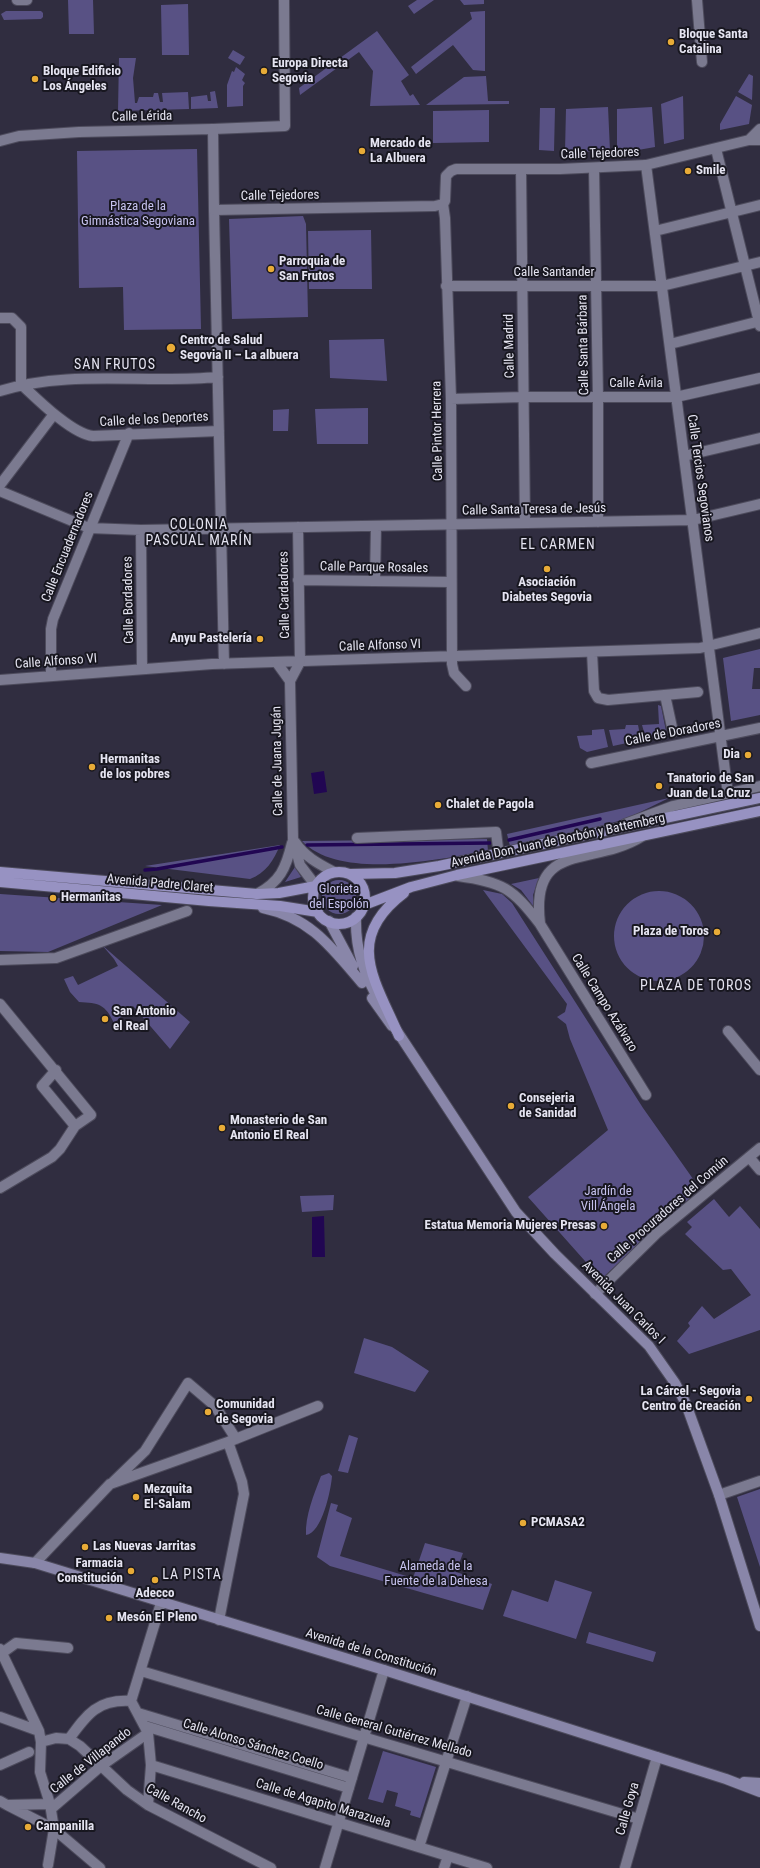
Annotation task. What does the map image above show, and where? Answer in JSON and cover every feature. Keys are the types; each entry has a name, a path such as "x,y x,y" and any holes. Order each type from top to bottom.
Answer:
{"main road":[{"name":"Avenida Don Juan de Borbón y Battemberg","path":"351,874 395,873 439,866 760,798"},
{"name":"Avenida Don Juan de Borbón y Battemberg","path":"364,906 411,887 457,875 760,811"},
{"name":"Avenida Padre Claret","path":"0,872 257,894 279,893 316,886"},
{"path":"334,872 351,874 363,887 365,896 364,906 356,917 345,923 329,921 318,912 314,900 316,886 323,878 334,872"},
{"name":"Avenida Padre Claret","path":"0,882 280,906 318,912"},
{"path":"399,1036 373,975 368,946 372,931 383,913 411,887"},
{"path":"245,904 287,914 314,930 334,950 362,983"},
{"name":"Avenida Juan Carlos I","path":"356,917 357,944 366,976 399,1036"},
{"name":"Avenida Juan Carlos I","path":"329,921 362,983 516,1212 555,1254 649,1346 675,1382 686,1404 756,1598 760,1626"},
{"name":"Avenida de la Constitución","path":"0,1558 35,1564 384,1670 732,1781 760,1792"},
{"name":"Avenida de la Constitución","path":"732,1781 760,1783"}],"street":[{"path":"17,0 27,0"},
{"name":"Calle Lérida","path":"0,140 19,136 79,132 285,126 284,0"},
{"path":"697,0 702,62"},
{"path":"213,129 224,664"},
{"name":"Calle Tejedores","path":"749,140 760,130"},
{"name":"Calle Tejedores","path":"449,172 459,169 594,168 646,165 749,140 760,140"},
{"path":"670,344 760,323 716,149"},
{"name":"Calle Tercios Segovianos","path":"646,165 710,646 728,794"},
{"name":"Calle Santa Bárbara","path":"594,168 598,397 598,522"},
{"name":"Calle Madrid","path":"521,169 525,523"},
{"name":"Calle Pintor Herrera","path":"449,172 446,178 446,198 443,204 445,218 446,286 451,399 452,524 450,582 452,656 454,673 466,686"},
{"name":"Calle Tejedores","path":"214,210 435,206 443,204"},
{"path":"655,231 760,205"},
{"name":"Calle Santander","path":"446,286 662,286 760,262"},
{"path":"0,318 12,318 21,327 21,384"},
{"path":"0,391 21,384 59,380 191,379 218,377"},
{"name":"Calle Ávila","path":"451,399 523,397 676,397 760,378"},
{"name":"Calle de los Deportes","path":"21,384 54,414 87,436 129,433 219,431"},
{"path":"0,485 54,414"},
{"name":"Calle Encuadernadores","path":"51,675 52,624 89,528 129,433"},
{"path":"684,456 760,438"},
{"path":"0,491 89,528"},
{"name":"Calle Santa Teresa de Jesús","path":"89,528 141,530 693,520 760,504"},
{"path":"375,580 376,526"},
{"name":"Calle Cardadores","path":"298,527 300,662"},
{"name":"Calle Bordadores","path":"141,530 142,669"},
{"name":"Calle Parque Rosales","path":"298,580 450,582"},
{"name":"Calle Alfonso VI","path":"0,680 51,675 224,664 700,648 760,633"},
{"path":"592,652 593,687 598,698 608,700 698,692"},
{"name":"Calle de Juana Jugán","path":"300,662 290,681 293,840 300,865 316,886"},
{"path":"277,663 290,681"},
{"path":"665,695 673,732"},
{"name":"Calle de Doradores","path":"591,763 760,728"},
{"name":"Avenida Don Juan de Borbón y Battemberg","path":"608,831 664,808 760,786"},
{"name":"Avenida Don Juan de Borbón y Battemberg","path":"357,838 496,832 498,848"},
{"name":"Calle Campo Azálvaro","path":"540,924 538,905 540,888 552,870 561,863 626,845 644,835"},
{"path":"293,840 301,851 310,859 334,872"},
{"path":"257,894 274,882 285,869 293,840"},
{"name":"Calle Campo Azálvaro","path":"457,875 485,879 502,885 511,891 540,924 646,1096"},
{"path":"0,960 56,958 187,911"},
{"path":"0,1004 92,1115 75,1126 57,1153 2,1184"},
{"path":"728,1031 760,1070"},
{"path":"56,1070 42,1086 75,1126"},
{"name":"Calle Procuradores del Común","path":"595,1294 650,1240 760,1148"},
{"path":"749,1157 760,1170"},
{"path":"35,1564 110,1484 145,1451 188,1383 215,1406 232,1440 244,1494 219,1620"},
{"path":"110,1484 232,1440 318,1406"},
{"path":"719,1495 760,1481"},
{"path":"148,1805 151,1765 149,1726 138,1713 131,1701 161,1603"},
{"path":"48,1865 54,1829 51,1806 40,1772 41,1742 38,1731 1,1651 16,1643 68,1648"},
{"name":"Calle General Gutiérrez Mellado","path":"141,1670 364,1738 447,1761 639,1819"},
{"path":"325,1868 338,1822 347,1776 364,1738 384,1670"},
{"path":"419,1847 467,1696"},
{"path":"41,1742 56,1738 69,1739 84,1718 97,1707 114,1701 131,1701"},
{"path":"0,1717 38,1731"},
{"name":"Calle de Villapando","path":"51,1806 149,1726"},
{"name":"Calle Alonso Sánchez Coello","path":"149,1726 347,1776"},
{"name":"Calle Alonso Sánchez Coello","path":"149,1726 344,1787"},
{"name":"Calle Rancho","path":"69,1739 80,1746 127,1790 148,1805 271,1868"},
{"path":"0,1765 29,1752"},
{"name":"Calle Goya","path":"625,1868 657,1757"},
{"name":"Calle de Agapito Marazuela","path":"151,1765 487,1868"},
{"path":"3,1803 51,1806"},
{"path":"3,1803 54,1829 100,1868"},
{"path":"444,1868 448,1856"}],"green space":[{"path":"68,0 93,0 94,34 69,34"},
{"path":"417,0 434,0 414,14 408,6"},
{"path":"460,0 484,0 484,4 464,5"},
{"path":"188,4 189,55 162,55 161,5"},
{"path":"6,11 41,11 43,13 43,17 41,19 4,20 1,14"},
{"path":"485,11 485,71 473,70 453,45 416,74 411,67 472,19 470,12"},
{"path":"377,31 409,75 401,81 410,96 413,94 420,105 370,106 373,71 359,52 300,95 299,88"},
{"path":"233,50 245,57 240,65 228,58"},
{"path":"119,58 136,58 133,78 135,103 137,103 139,97 153,97 154,93 158,93 160,102 163,102 162,93 188,92 189,109 118,111"},
{"path":"236,67 245,74 242,80 245,83 243,86 243,106 227,107 227,85 232,71 234,72"},
{"path":"749,74 753,76 752,100 738,92"},
{"path":"486,76 488,101 509,101 509,104 426,105 464,77"},
{"path":"215,91 218,108 191,109 191,97 207,95 208,101 211,101 210,92"},
{"path":"683,96 684,139 664,144 661,104"},
{"path":"736,96 752,105 749,124 720,130 720,124"},
{"path":"608,107 610,151 565,152 566,109"},
{"path":"652,107 655,147 638,150 617,150 617,109"},
{"path":"540,108 555,108 554,151 539,150"},
{"path":"489,110 489,142 433,143 433,111"},
{"name":"Plaza de la Gimnástica Segoviana","path":"197,149 201,329 124,330 123,287 79,288 77,151"},
{"path":"303,216 306,224 308,317 232,319 229,219"},
{"path":"371,230 372,289 309,289 308,231"},
{"path":"384,339 387,381 330,378 329,340"},
{"path":"368,408 368,444 317,444 315,409"},
{"path":"289,409 288,431 273,431 273,410"},
{"path":"760,649 760,668 754,668 752,689 760,689 760,715 731,721 723,658"},
{"path":"658,705 661,706 666,731 662,733 662,736 646,739 642,725 659,724"},
{"path":"626,725 638,725 641,740 613,746 609,730 625,729"},
{"path":"604,729 608,747 587,752 580,748 577,736 592,735 592,730"},
{"path":"669,798 626,819 566,835 510,846 507,834"},
{"path":"487,839 488,851 418,862 391,864 365,864 340,861 319,853 302,841"},
{"path":"280,845 275,856 265,870 250,879 145,866"},
{"path":"295,867 301,877 285,882"},
{"path":"539,878 533,895 534,907 521,890 511,884"},
{"name":"Glorieta del Espolón","path":"336,880 342,880 346,881 353,887 356,897 355,904 349,911 342,914 336,914 332,913 325,907 322,900 322,894 323,890 329,883"},
{"name":"Jardín de Vill Ángela","path":"483,890 502,894 512,903 643,1108 698,1186 689,1199 601,1279 528,1197 608,1130 570,1039 566,1024 557,1017 565,1012 567,1004"},
{"path":"659,891 676,894 691,904 701,919 704,936 701,953 691,968 676,978 659,981 642,978 627,968 617,953 614,936 617,919 627,904 642,894"},
{"path":"0,894 162,905 48,952 0,951"},
{"path":"102,945 190,1022 170,1049 133,1006 114,1023 104,1008 92,1003 79,1002 70,992 64,979 73,976 78,985 118,966"},
{"path":"334,1195 333,1210 302,1212 300,1196"},
{"path":"714,1199 729,1217 740,1206 760,1229 760,1330 689,1354 677,1341 690,1326 688,1323 702,1306 714,1319 751,1295 731,1269 723,1270 685,1234 692,1227 687,1222"},
{"path":"364,1338 392,1347 429,1371 415,1392 354,1373"},
{"path":"349,1435 358,1438 348,1473 338,1471"},
{"path":"329,1473 332,1476 325,1510 317,1527 306,1535 310,1505 321,1476"},
{"path":"760,1489 760,1567 737,1497"},
{"name":"Alameda de la Fuente de la Dehesa","path":"331,1503 338,1505 336,1511 352,1518 340,1556 413,1578 425,1543 463,1553 456,1572 492,1584 483,1610 330,1566 317,1557"},
{"name":"Alameda de la Fuente de la Dehesa","path":"555,1580 592,1592 576,1639 503,1616 512,1590 548,1602"},
{"path":"589,1632 656,1652 653,1662 586,1643"},
{"path":"383,1751 436,1767 420,1818 410,1815 411,1811 395,1806 398,1793 387,1790 383,1803 368,1799"}],"shaded area":[{"path":"324,771 327,792 314,794 311,773"},
{"path":"324,1216 325,1257 312,1257 312,1217"}],"waterway":[{"path":"509,840 600,819"},
{"path":"307,845 490,843"},
{"path":"145,870 282,847"}],"place":[{"name":"Bloque Santa Catalina","path":"671,42"},
{"name":"Europa Directa Segovia","path":"264,71"},
{"name":"Bloque Edificio Los Ángeles","path":"35,79"},
{"name":"Mercado de La Albuera","path":"362,151"},
{"name":"Smile","path":"688,171"},
{"name":"Parroquia de San Frutos","path":"271,269"},
{"name":"Centro de Salud Segovia II – La albuera","path":"171,348"},
{"name":"Asociación Diabetes Segovia","path":"547,569"},
{"name":"Anyu Pastelería","path":"260,639"},
{"name":"Dia","path":"748,755"},
{"name":"Hermanitas de los pobres","path":"92,767"},
{"name":"Tanatorio de San Juan de La Cruz","path":"659,786"},
{"name":"Chalet de Pagola","path":"438,805"},
{"name":"Hermanitas","path":"53,898"},
{"name":"Plaza de Toros","path":"717,932"},
{"name":"San Antonio el Real","path":"105,1019"},
{"name":"Consejeria de Sanidad","path":"511,1106"},
{"name":"Monasterio de San Antonio El Real","path":"222,1128"},
{"name":"Estatua Memoria Mujeres Presas","path":"604,1226"},
{"name":"La Cárcel - Segovia Centro de Creación","path":"749,1399"},
{"name":"Comunidad de Segovia","path":"208,1412"},
{"name":"Mezquita El-Salam","path":"136,1497"},
{"name":"PCMASA2","path":"523,1523"},
{"name":"Las Nuevas Jarritas","path":"85,1547"},
{"name":"Farmacia Constitución","path":"131,1571"},
{"name":"Adecco","path":"155,1580"},
{"name":"Mesón El Pleno","path":"109,1618"},
{"name":"Campanilla","path":"28,1827"}],"district":[{"name":"SAN FRUTOS","path":"115,365"},
{"name":"COLONIA PASCUAL MARÍN","path":"199,534"},
{"name":"EL CARMEN","path":"558,545"},
{"name":"PLAZA DE TOROS","path":"696,986"},
{"name":"LA PISTA","path":"192,1575"}]}
